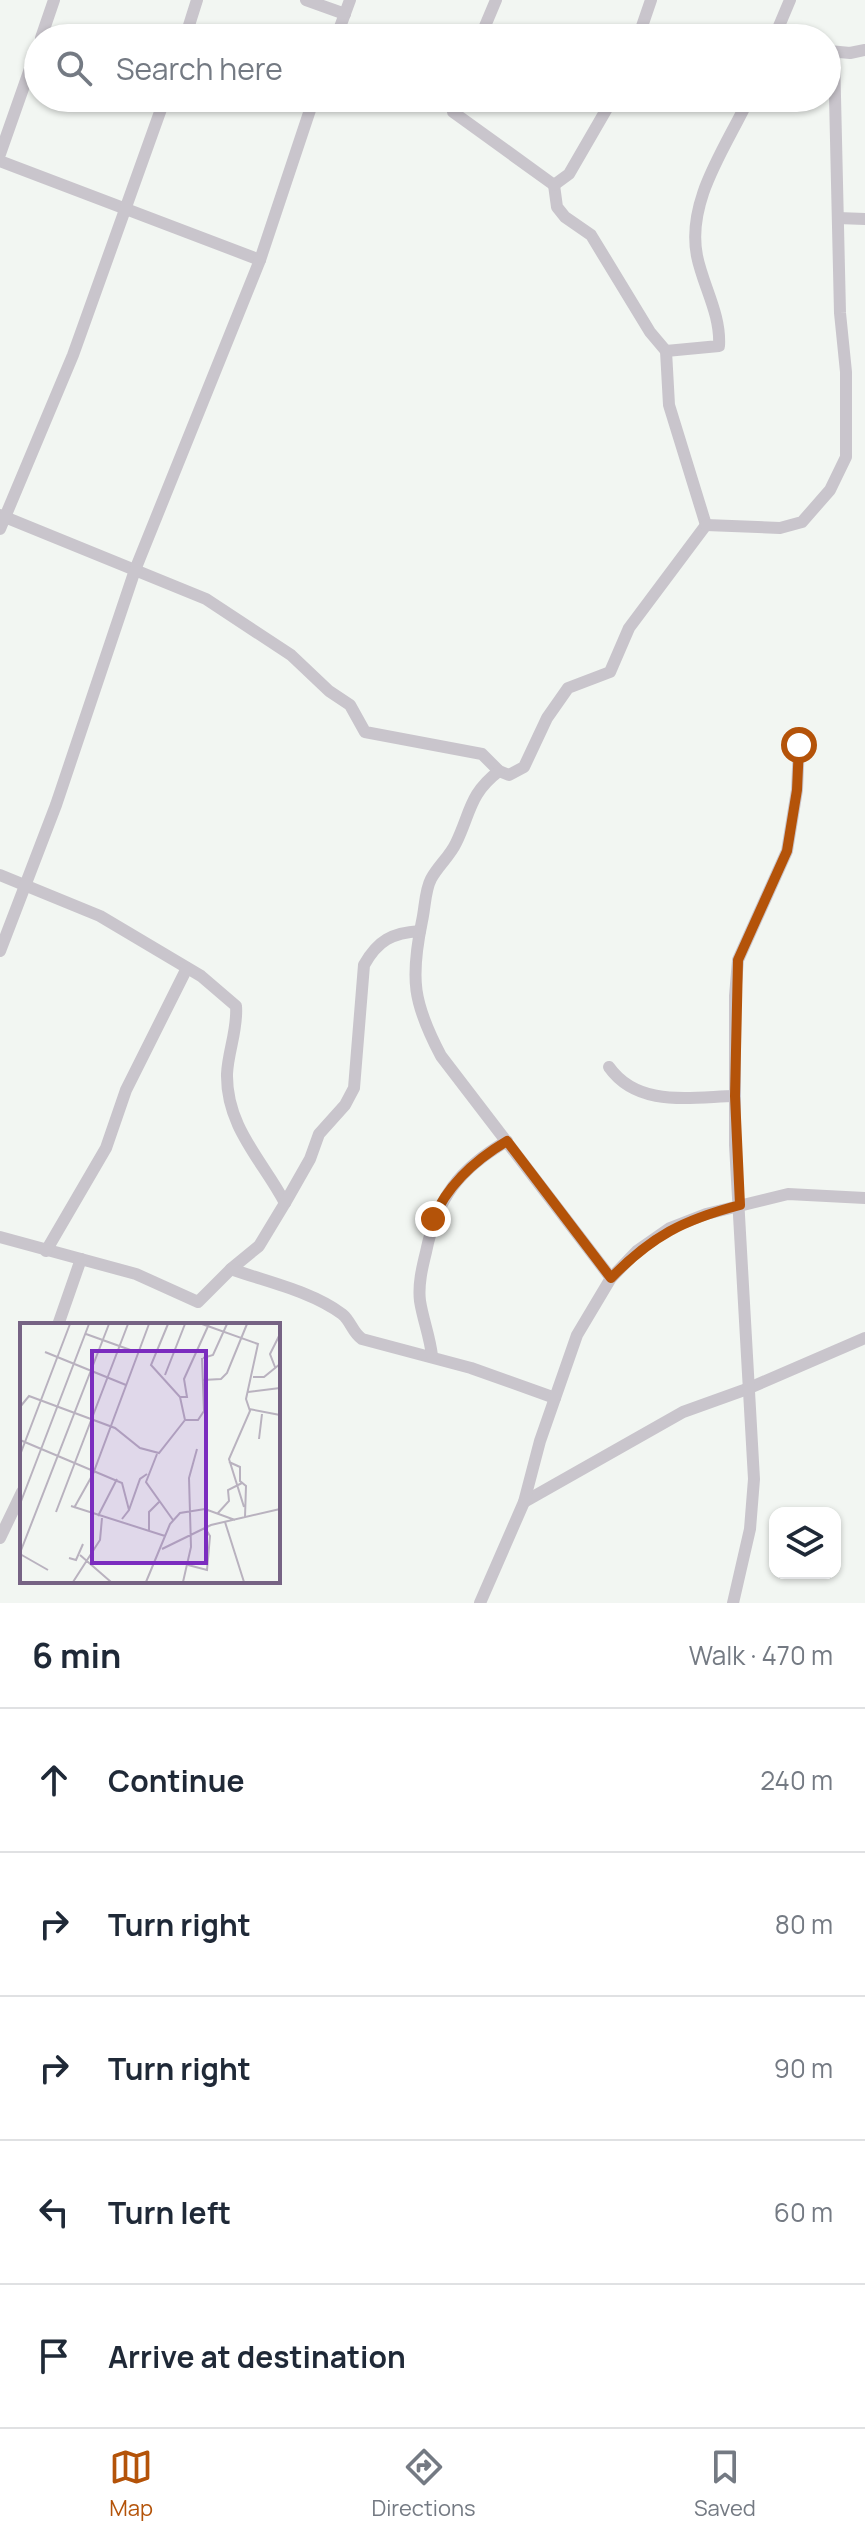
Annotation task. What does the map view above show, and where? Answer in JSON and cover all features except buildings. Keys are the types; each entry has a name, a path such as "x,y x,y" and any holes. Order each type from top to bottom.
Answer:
{"street":[{"path":"46,24 54,0"},
{"path":"189,24 197,0"},
{"path":"306,0 345,14"},
{"path":"341,24 350,0"},
{"path":"486,24 496,0"},
{"path":"643,24 651,0"},
{"path":"780,24 790,0"},
{"path":"841,51 865,50"},
{"path":"0,154 24,86"},
{"path":"160,112 73,355 1,520 206,599 291,655 329,691 350,705 365,732 482,754 499,771 516,774 524,767 547,718 568,688 610,672 629,628 706,525"},
{"path":"0,951 135,570 260,260 309,112"},
{"path":"453,112 554,185 557,207 565,217 591,235 650,332 666,351 669,405 706,525"},
{"path":"554,185 569,174 605,112"},
{"path":"666,351 719,346 710,290 697,260 696,215 710,175 742,112"},
{"path":"706,525 780,528 802,522 839,475 846,457 847,403 834,112"},
{"path":"0,161 260,260"},
{"path":"838,218 865,219"},
{"path":"733,1603 750,1529 754,1479 747,1389 735,1096 738,960 787,851 797,790 799,745"},
{"path":"499,771 480,785 468,806 454,847 429,882 413,964 414,990 425,1026 459,1081 611,1278"},
{"path":"0,875 100,916 187,968 236,1006 227,1075 233,1113 244,1140 285,1203"},
{"path":"0,1237 136,1274 198,1302 259,1246 310,1159 319,1134 345,1105 354,1088 364,965 373,949 386,937 420,931"},
{"path":"46,1251 106,1148 126,1090 187,968"},
{"path":"609,1067 627,1086 644,1094 735,1096"},
{"path":"432,1356 420,1287 433,1219 442,1199 458,1179 487,1153 507,1141"},
{"path":"480,1603 524,1502 577,1335 611,1278 637,1251 670,1228 740,1205 788,1194 865,1198"},
{"path":"59,1323 81,1259"},
{"path":"231,1269 305,1294 344,1315 354,1333 362,1339 432,1356 555,1398"},
{"path":"524,1502 683,1412 747,1389 860,1340 865,1354"},
{"path":"0,1538 20,1496"}],"route":[{"path":"433,1219 442,1199 458,1179 487,1153 507,1141 611,1278 637,1251 670,1228 740,1205 735,1145 735,996 738,960 787,851 793,826 799,745"}]}
